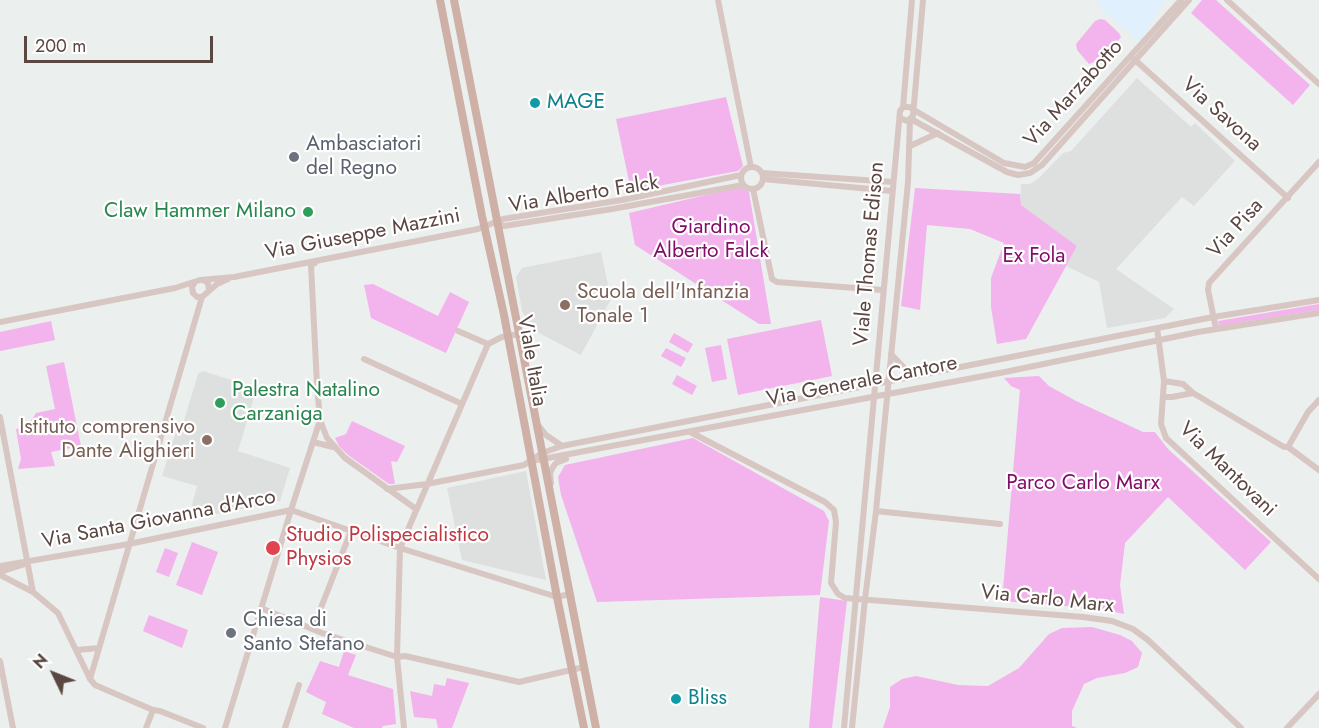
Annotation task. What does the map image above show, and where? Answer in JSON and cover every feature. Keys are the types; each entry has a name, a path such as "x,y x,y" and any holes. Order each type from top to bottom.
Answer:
{"main road":[{"name":"Viale Italia","path":"440,0 584,728"},
{"name":"Viale Italia","path":"454,0 596,728"}],"street":[{"path":"718,0 751,167"},
{"path":"912,0 903,107 899,113 900,118 904,121 911,119 913,111 923,0"},
{"name":"Via Marzabotto","path":"911,119 1007,172 1018,175 1030,173 1042,165 1181,0"},
{"name":"Via Marzabotto","path":"913,111 1004,163 1025,167 1034,163 1189,0"},
{"path":"1227,0 1319,84"},
{"name":"Via Savona","path":"1133,58 1288,198"},
{"path":"903,107 909,107 913,111"},
{"name":"Viale Thomas Edison","path":"844,728 882,290 900,118"},
{"name":"Viale Thomas Edison","path":"852,728 884,431 911,119"},
{"path":"910,146 938,133"},
{"name":"Via Pisa","path":"1216,329 1208,290 1209,284 1319,162"},
{"path":"753,189 743,185 741,176 744,170 751,167 756,167 763,176 892,191"},
{"name":"Via Alberto Falck","path":"497,223 503,219 622,200 741,176"},
{"path":"763,176 893,182"},
{"path":"753,189 761,184 763,176"},
{"name":"Via Alberto Falck","path":"497,223 504,226 615,209 743,185"},
{"path":"753,189 772,279 777,282 882,290"},
{"name":"Via Giuseppe Mazzini","path":"0,322 175,288 203,280 234,277 319,261 484,228 497,223"},
{"path":"319,261 311,265 316,385 320,420 327,438 334,448 416,509"},
{"name":"Via Giuseppe Mazzini","path":"175,288 192,290 195,295 202,297 217,284 234,277"},
{"path":"203,280 208,283 209,291"},
{"path":"192,290 195,282"},
{"path":"90,679 202,297"},
{"name":"Via Generale Cantore","path":"387,489 427,484 524,465 562,446 1213,317 1319,300"},
{"name":"Via Generale Cantore","path":"543,457 577,454 1005,372 1198,332 1319,313"},
{"name":"Via Mantovani","path":"1157,328 1164,381 1161,424 1166,438 1319,579"},
{"path":"459,331 488,344"},
{"path":"404,728 397,657 400,548 488,344 519,334"},
{"path":"891,354 912,376"},
{"path":"364,359 462,404"},
{"path":"1164,381 1184,384 1193,393 1284,447 1288,447 1319,470"},
{"path":"1163,397 1172,398 1193,393"},
{"path":"1288,447 1308,412 1319,400"},
{"path":"0,417 33,592"},
{"path":"225,728 320,420"},
{"path":"536,422 546,435 562,446"},
{"path":"870,430 884,431"},
{"path":"689,432 829,506 835,512 836,522 831,583 838,594 845,598 856,599"},
{"path":"313,442 334,448"},
{"name":"Viale Italia","path":"555,517 556,507 550,473 556,463 577,454"},
{"name":"Via Santa Giovanna d'Arco","path":"1,569 291,510 400,548 557,597"},
{"path":"876,511 1000,524"},
{"path":"313,628 351,531"},
{"path":"1,569 58,613 95,685 203,728"},
{"path":"557,597 570,594"},
{"name":"Via Carlo Marx","path":"856,599 1112,621 1132,629 1148,640 1241,728"},
{"path":"261,608 397,657 405,656 519,682 584,667"},
{"path":"77,650 99,648"},
{"path":"0,661 13,728"},
{"path":"285,728 300,686"},
{"path":"1287,728 1319,694"},
{"path":"146,728 153,710"},
{"name":"Via Carlo Marx","path":"1234,720 1247,728"}],"shaded area":[{"path":"1100,0 1165,0 1140,42 1096,4"},
{"path":"1137,78 1191,127 1195,123 1235,161 1194,206 1182,197 1116,269 1174,309 1165,318 1107,328 1099,282 1066,266 1077,246 1020,205 1021,184 1030,184 1063,153 1071,151"},
{"name":"Scuola dell'Infanzia Tonale 1","path":"601,252 611,299 581,355 530,326 522,311 516,277 522,268"},
{"name":"Istituto comprensivo Dante Alighieri","path":"203,371 257,388 238,451 290,468 280,501 197,518 192,505 197,486 162,476 177,428 183,424 198,374"},
{"path":"526,471 546,580 462,560 447,488"}],"green space":[{"path":"1202,0 1216,0 1310,85 1293,105 1191,13"},
{"path":"1105,20 1121,37 1102,61 1089,64 1077,50 1076,44 1095,21"},
{"name":"Giardino Alberto Falck","path":"726,97 743,166 738,171 631,191 616,119"},
{"name":"Giardino Alberto Falck","path":"740,187 749,192 771,324 759,324 635,245 629,213"},
{"name":"Ex Fola","path":"915,188 1020,194 1021,205 1077,246 1026,339 997,344 991,307 991,278 1004,243 970,229 927,225 920,310 901,306"},
{"path":"373,284 438,316 450,292 469,302 446,353 371,318 364,285"},
{"path":"1319,304 1319,310 1219,326 1218,321"},
{"path":"821,320 832,376 738,395 727,339"},
{"path":"51,321 55,340 0,351 0,332"},
{"path":"674,333 693,344 688,353 669,342"},
{"path":"721,345 727,379 712,382 705,348"},
{"path":"666,348 686,358 681,367 661,356"},
{"path":"64,362 81,446 51,452 55,466 18,469 21,459 16,429 27,427 36,413 55,409 46,366"},
{"path":"677,375 697,386 692,395 672,384"},
{"name":"Parco Carlo Marx","path":"1039,376 1049,386 1076,401 1143,432 1155,432 1168,449 1271,542 1245,570 1168,497 1125,543 1120,585 1124,614 1102,609 1002,601 1020,390 1011,386 1004,378"},
{"path":"352,421 405,446 397,462 391,461 395,484 389,484 339,446 335,438 346,434"},
{"path":"693,438 824,511 829,521 820,595 597,602 561,495 558,477 565,465"},
{"path":"192,542 218,552 202,595 176,585"},
{"path":"165,548 178,553 169,577 156,572"},
{"path":"820,597 847,601 832,728 809,728"},
{"path":"149,615 188,630 182,648 143,631"},
{"path":"1092,627 1132,641 1142,653 1138,667 1125,673 1097,678 1084,684 1072,711 1072,726 1077,728 883,728 890,707 890,687 902,679 916,676 958,685 988,686 1019,668 1049,634 1062,628"},
{"path":"344,651 356,655 348,675 393,689 396,724 382,728 354,728 322,714 326,702 306,692 320,661 339,667"},
{"path":"447,678 469,683 452,728 438,728 436,719 414,717 410,691 432,696 434,684 445,686"}],"place":[{"name":"MAGE","path":"535,103"},
{"name":"Ambasciatori del Regno","path":"294,157"},
{"name":"Claw Hammer Milano","path":"308,212"},
{"name":"Scuola dell'Infanzia Tonale 1","path":"565,305"},
{"name":"Palestra Natalino Carzaniga","path":"220,403"},
{"name":"Istituto comprensivo Dante Alighieri","path":"207,440"},
{"name":"Studio Polispecialistico Physios","path":"273,548"},
{"name":"Chiesa di Santo Stefano","path":"231,633"},
{"name":"Bliss","path":"676,699"}]}
